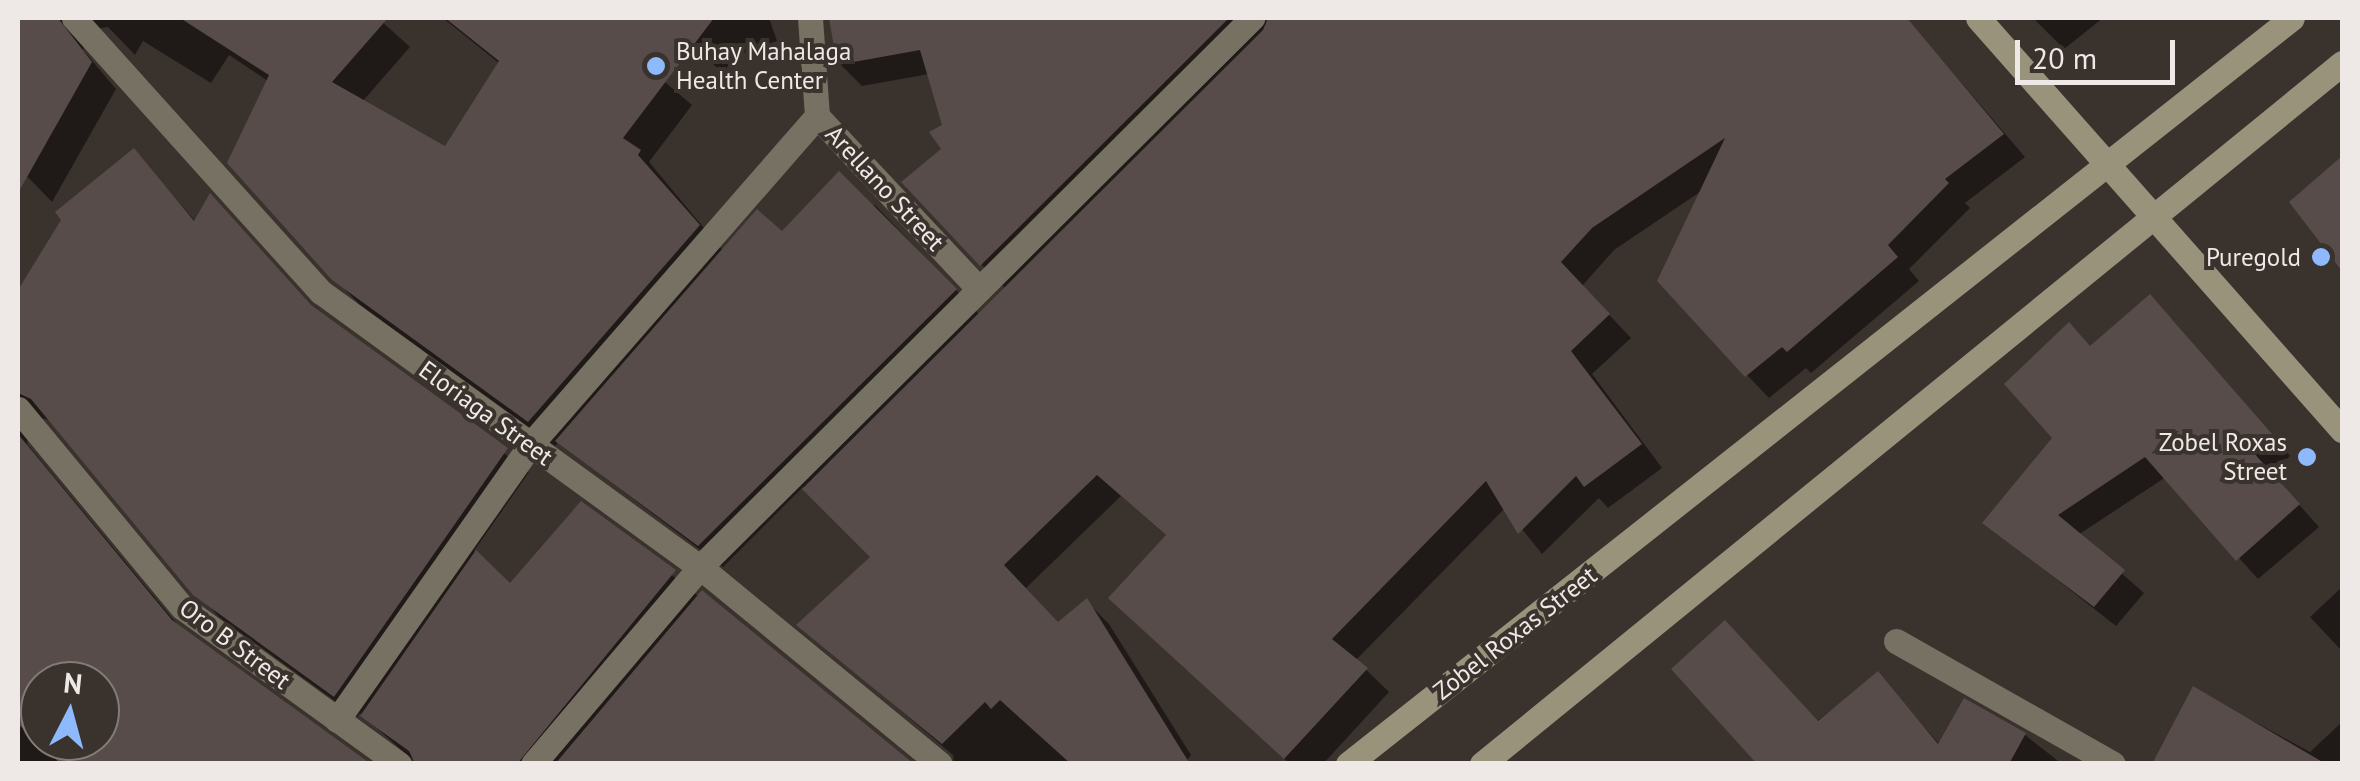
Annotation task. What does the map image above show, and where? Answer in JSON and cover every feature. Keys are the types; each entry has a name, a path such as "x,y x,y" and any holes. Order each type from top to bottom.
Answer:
{"main road":[{"path":"1978,18 2152,221 2342,430"},
{"name":"Zobel Roxas Street","path":"1348,764 2292,18"},
{"path":"1482,764 2152,221 2342,62"}],"street":[{"name":"Eloriaga Street","path":"74,18 236,203 321,292 700,567 940,764"},
{"name":"Arellano Street","path":"810,18 817,116 979,288"},
{"path":"533,764 700,567 1252,18"},
{"path":"336,720 530,445 817,116"},
{"name":"Oro B Street","path":"18,409 182,608 399,764"},
{"path":"1896,642 2113,764"}],"building":[{"path":"18,18 58,18 92,62 18,193"},
{"path":"180,18 388,18 332,82 445,146 499,61 445,18 714,18 623,138 641,150 638,155 700,225 528,422 332,280 227,163 269,75"},
{"path":"829,18 1229,18 980,266 901,182 941,149 929,132 942,125 920,50 837,65"},
{"path":"1268,18 1907,18 2004,134 1945,179 1949,183 1888,245 1898,257 1787,352 1782,347 1745,377 1657,281 1725,138 1592,228 1561,262 1610,314 1571,351 1642,444 1584,487 1576,476 1518,534 1486,481 1332,639 1368,668 1284,759 1108,598 1166,535 1097,475 1004,565 1058,622 1087,598 1190,764 1071,764 1000,700 991,709 985,702 942,744 796,625 870,557 802,489 1263,30"},
{"path":"134,148 194,221 210,193 311,305 508,448 334,697 193,595 31,399 18,393 18,290 61,220 55,212"},
{"path":"2342,156 2342,271 2289,202"},
{"path":"839,171 957,289 698,546 555,441 757,209 782,231"},
{"path":"2150,294 2272,434 2252,451 2300,504 2236,561 2145,457 2058,515 2125,570 2094,607 1982,523 2052,438 2004,384 2069,322 2090,346"},
{"path":"18,434 172,620 371,764 61,764 58,761 120,761 120,661 20,661 20,726"},
{"path":"581,501 676,570 517,764 415,764 409,751 360,716 476,550 510,583"},
{"path":"702,590 709,596 914,764 555,764"},
{"path":"1725,620 1818,721 1878,671 1938,744 1964,698 2026,733 2009,764 1757,764 1671,669"},
{"path":"2193,686 2326,764 2152,764"}],"place":[{"name":"Buhay Mahalaga Health Center","path":"656,66"},
{"name":"Puregold","path":"2321,257"},
{"name":"Zobel Roxas Street","path":"2307,457"}]}
